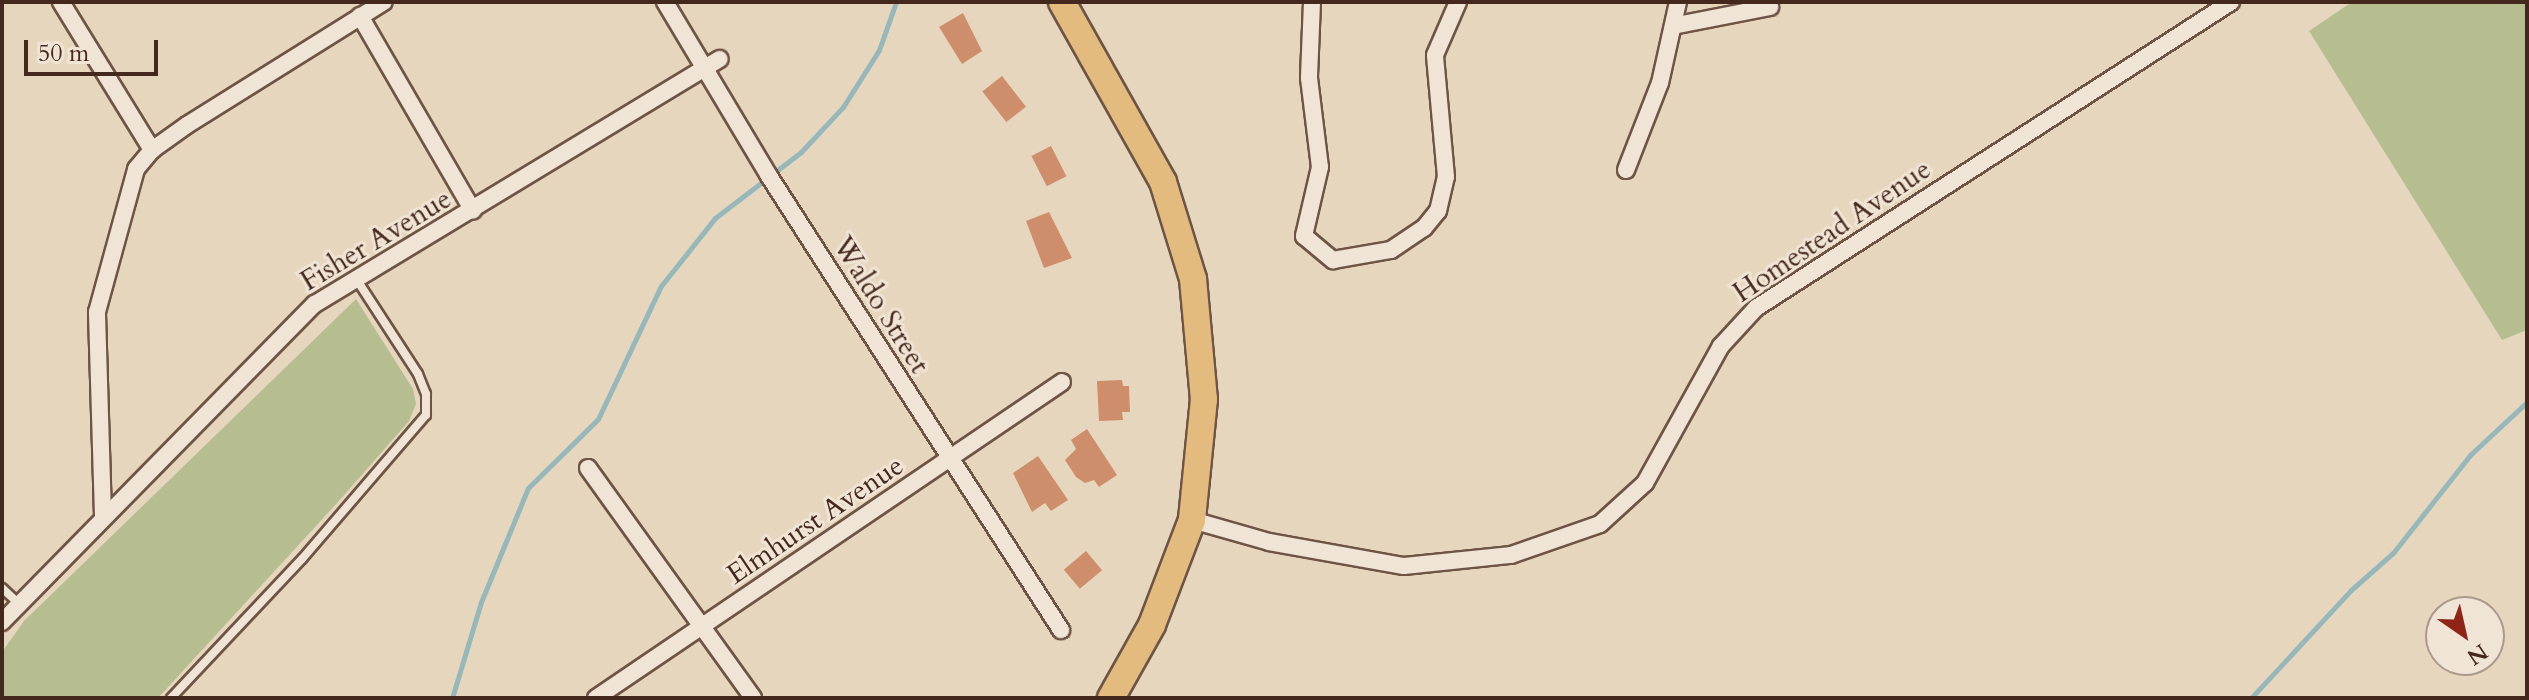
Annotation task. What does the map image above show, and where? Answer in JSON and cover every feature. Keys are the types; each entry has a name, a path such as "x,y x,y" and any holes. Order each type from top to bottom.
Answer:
{"main road":[{"path":"1062,2 1163,182 1193,279 1204,399 1192,520 1152,625 1111,698"}],"street":[{"path":"61,2 152,150"},
{"path":"103,516 97,312 136,169 152,150 384,2"},
{"name":"Waldo Street","path":"665,2 703,68 950,461 1061,630"},
{"path":"1312,2 1309,78 1320,167 1305,227 1310,242 1333,260 1391,250 1424,228 1438,211 1446,166 1435,55 1458,2"},
{"path":"1626,170 1677,25 1678,2"},
{"name":"Homestead Avenue","path":"1192,520 1269,542 1404,566 1511,555 1600,524 1645,483 1721,346 1756,308 2231,2"},
{"path":"1677,25 1770,7"},
{"path":"360,16 473,211"},
{"name":"Fisher Avenue","path":"2,622 315,304 720,59"},
{"name":"Elmhurst Avenue","path":"596,698 950,461 1062,382"},
{"path":"588,468 705,625 753,698"}],"lane":[{"path":"171,698 302,559 426,415 426,394 418,374 355,277"},
{"path":"2,588 19,604"}],"green space":[{"path":"2352,2 2527,2 2527,330 2502,340 2309,31"},
{"path":"356,299 413,389 416,404 409,421 338,502 158,698 2,698 2,652 24,621"}],"building":[{"path":"963,13 982,51 962,64 939,27"},
{"path":"1002,76 1026,107 1006,122 982,91"},
{"path":"1051,146 1066,176 1047,186 1031,156"},
{"path":"1049,212 1072,258 1044,268 1026,221"},
{"path":"1122,380 1123,386 1129,386 1130,412 1122,412 1123,420 1099,421 1097,381"},
{"path":"1087,429 1117,475 1099,487 1094,480 1085,483 1076,477 1065,460 1076,449 1071,440"},
{"path":"1038,456 1068,500 1051,511 1045,503 1032,512 1013,473"},
{"path":"1086,551 1102,570 1080,589 1064,570"}],"waterway":[{"path":"452,698 481,602 528,488 598,419 661,286 715,218 801,152 843,107 879,50 896,2"},
{"path":"2251,698 2351,590 2393,553 2470,455 2527,402"}]}
